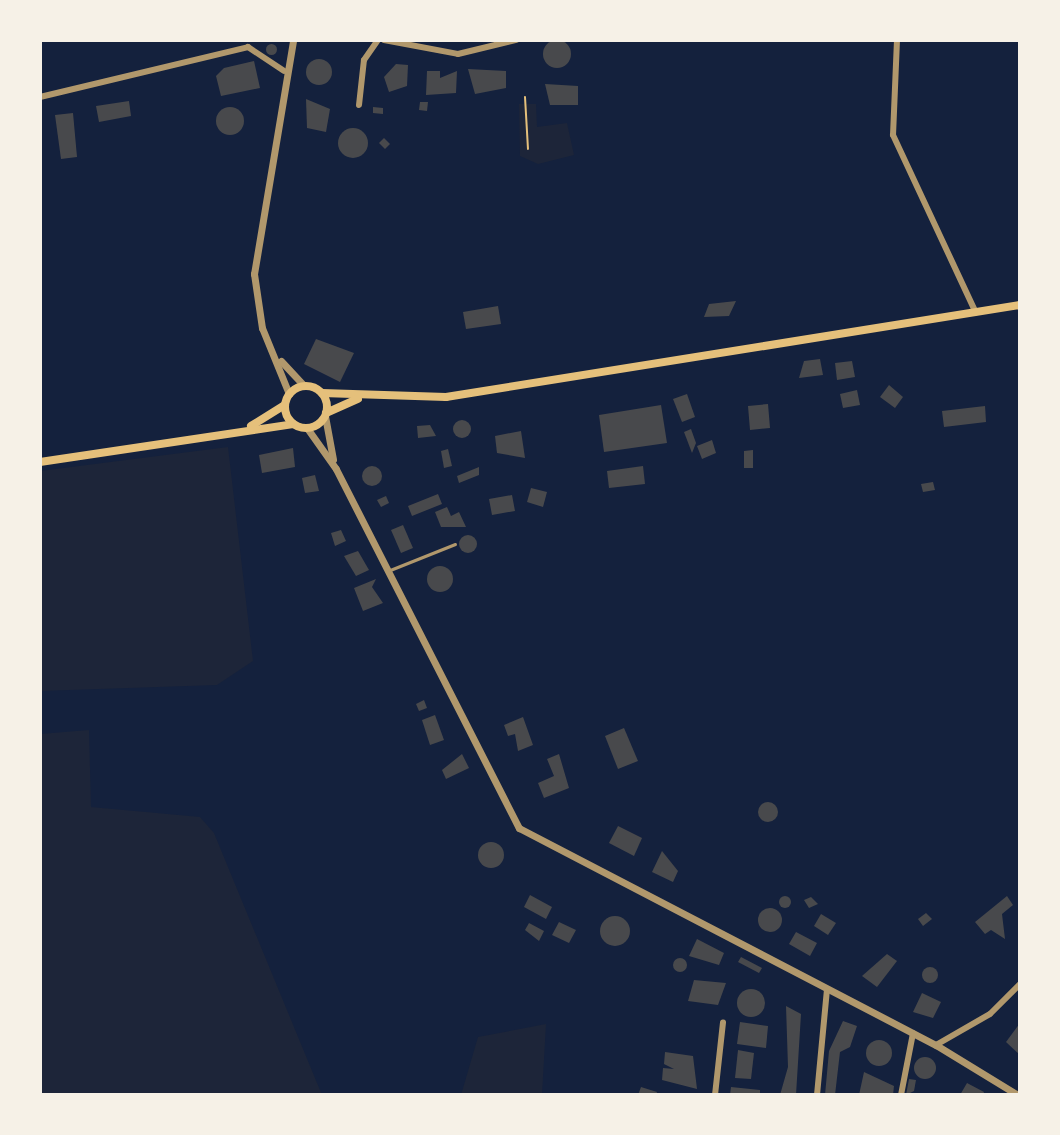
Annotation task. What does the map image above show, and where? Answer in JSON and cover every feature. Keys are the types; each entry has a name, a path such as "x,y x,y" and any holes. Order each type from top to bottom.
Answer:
{"main road":[{"path":"249,428 284,405 289,394 303,385 322,393 362,398 446,397 1020,305"},
{"path":"322,393 326,415"},
{"path":"40,462 249,428 293,424 307,428 362,398"},
{"path":"284,405 293,424"}],"street":[{"path":"289,394 262,328 254,274 284,71 293,40"},
{"path":"359,105 364,60 381,40 458,54 516,40"},
{"path":"897,40 893,135 976,313"},
{"path":"40,97 248,47 284,71"},
{"path":"276,356 303,385"},
{"path":"326,415 336,469"},
{"path":"307,428 336,469 407,614 519,828 936,1045 1018,1095"},
{"path":"936,1045 990,1014 1020,984"},
{"path":"817,1095 827,989"},
{"path":"715,1095 723,1022"},
{"path":"901,1095 913,1033"}],"lane":[{"path":"386,571 455,544"}],"path":[{"path":"525,97 528,149"}],"shaded area":[{"path":"519,104 536,104 537,127 567,123 574,155 538,164 520,156"},
{"path":"228,447 253,661 217,685 40,691 40,471"},
{"path":"89,730 91,807 200,817 214,833 322,1095 40,1095 40,734"},
{"path":"546,1024 542,1095 461,1095 478,1037"}],"building":[{"path":"557,40 567,44 571,54 567,64 557,68 547,64 543,54 547,44"},
{"path":"271,44 276,49 271,54 266,49"},
{"path":"319,59 328,63 332,72 328,81 319,85 310,81 306,72 310,63"},
{"path":"254,61 260,88 221,96 216,76 224,68"},
{"path":"396,64 408,65 407,86 389,92 384,77"},
{"path":"468,69 506,71 506,88 475,94"},
{"path":"427,71 440,71 440,78 457,71 456,93 426,95"},
{"path":"545,84 578,86 578,105 550,105"},
{"path":"306,99 330,109 326,132 307,128"},
{"path":"129,101 131,116 99,122 96,106"},
{"path":"420,102 428,102 427,111 419,110"},
{"path":"230,107 240,111 244,121 240,131 230,135 220,131 216,121 220,111"},
{"path":"373,107 383,108 383,114 373,113"},
{"path":"73,113 77,157 61,159 55,115"},
{"path":"353,128 363,133 368,143 363,153 353,158 343,153 338,143 343,133"},
{"path":"384,138 390,144 385,149 379,143"},
{"path":"736,301 729,316 704,317 709,304"},
{"path":"498,306 501,324 466,329 463,312"},
{"path":"316,339 354,353 340,382 304,364"},
{"path":"820,359 823,375 799,378 804,361"},
{"path":"852,361 855,377 837,380 835,363"},
{"path":"889,385 903,397 895,408 880,397"},
{"path":"857,390 860,405 843,408 840,394"},
{"path":"687,394 695,417 682,422 673,399"},
{"path":"768,404 770,428 750,430 748,406"},
{"path":"661,405 667,443 604,452 599,415"},
{"path":"985,406 986,422 944,427 942,411"},
{"path":"458,420 466,420 471,429 469,436 458,438 453,433 453,425"},
{"path":"430,425 436,436 418,438 417,426"},
{"path":"691,429 696,443 692,453 684,432"},
{"path":"521,431 525,458 497,453 495,436"},
{"path":"712,440 716,453 702,459 697,446"},
{"path":"293,448 295,467 262,473 259,455"},
{"path":"448,449 452,466 444,468 441,451"},
{"path":"753,450 753,468 744,468 744,451"},
{"path":"368,466 376,466 382,476 376,486 368,486 362,480 362,472"},
{"path":"643,466 645,484 609,488 607,471"},
{"path":"479,467 479,475 459,483 457,476"},
{"path":"315,475 319,491 305,493 302,478"},
{"path":"933,482 935,490 923,492 921,484"},
{"path":"531,488 547,492 543,507 527,502"},
{"path":"438,494 442,504 412,516 408,506"},
{"path":"512,495 515,511 492,515 489,499"},
{"path":"386,496 389,503 381,507 377,500"},
{"path":"447,507 451,516 459,512 466,527 441,527 435,512"},
{"path":"403,525 413,548 401,553 391,530"},
{"path":"341,530 346,541 335,546 331,533"},
{"path":"464,535 472,535 477,544 475,551 464,553 459,548 459,540"},
{"path":"358,551 369,570 356,576 344,556"},
{"path":"440,566 449,570 453,579 449,588 440,592 431,588 427,579 431,570"},
{"path":"376,579 372,587 383,603 363,611 354,588"},
{"path":"424,700 427,708 419,711 416,704"},
{"path":"435,715 444,740 430,745 422,720"},
{"path":"523,717 533,745 518,751 515,734 508,736 504,725"},
{"path":"624,728 638,761 618,769 605,736"},
{"path":"462,754 469,768 446,779 442,770"},
{"path":"559,754 569,788 544,798 538,783 554,776 547,759"},
{"path":"768,802 775,805 778,812 775,819 768,822 761,819 758,812 761,805"},
{"path":"618,826 642,838 634,856 609,843"},
{"path":"491,842 500,846 504,855 500,864 491,868 482,864 478,855 482,846"},
{"path":"662,851 678,871 673,882 652,872"},
{"path":"530,895 552,907 546,919 524,907"},
{"path":"1007,896 1013,905 1002,914 1005,939 991,930 985,934 975,922"},
{"path":"780,897 790,897 790,907 780,907"},
{"path":"811,897 818,904 809,908 804,900"},
{"path":"770,908 781,915 782,920 775,931 770,932 759,925 758,920 765,909"},
{"path":"926,913 932,919 923,926 918,919"},
{"path":"821,914 836,923 828,935 814,926"},
{"path":"615,916 626,920 630,931 626,942 615,946 604,942 600,931 604,920"},
{"path":"559,922 576,930 569,943 552,935"},
{"path":"529,923 544,931 539,941 525,930"},
{"path":"796,932 817,943 810,956 789,944"},
{"path":"697,939 724,953 719,965 689,956"},
{"path":"887,954 897,961 877,987 862,976"},
{"path":"741,957 762,968 759,973 738,962"},
{"path":"680,958 687,965 680,972 673,965"},
{"path":"930,967 936,969 936,981 930,983 924,981 922,975 924,969"},
{"path":"694,980 726,983 718,1005 688,1001"},
{"path":"751,989 761,993 765,1003 761,1013 751,1017 741,1013 737,1003 741,993"},
{"path":"922,993 941,1002 933,1018 913,1012"},
{"path":"786,1006 801,1014 796,1095 780,1095 788,1067"},
{"path":"843,1021 857,1026 850,1047 840,1052 835,1095 825,1095 829,1051"},
{"path":"740,1022 768,1026 766,1048 737,1044"},
{"path":"1020,1023 1020,1055 1006,1042"},
{"path":"879,1040 888,1044 892,1053 888,1062 879,1066 870,1062 866,1053 870,1044"},
{"path":"738,1050 754,1053 751,1079 735,1078"},
{"path":"665,1052 693,1056 697,1089 662,1080 663,1068 674,1069 664,1064"},
{"path":"925,1057 936,1068 925,1079 914,1068"},
{"path":"864,1072 894,1086 893,1095 859,1095"},
{"path":"909,1079 916,1080 914,1091 906,1095"},
{"path":"967,1083 984,1092 983,1095 960,1095"},
{"path":"641,1087 657,1092 656,1095 638,1095"},
{"path":"731,1087 760,1090 760,1095 730,1095"}]}
